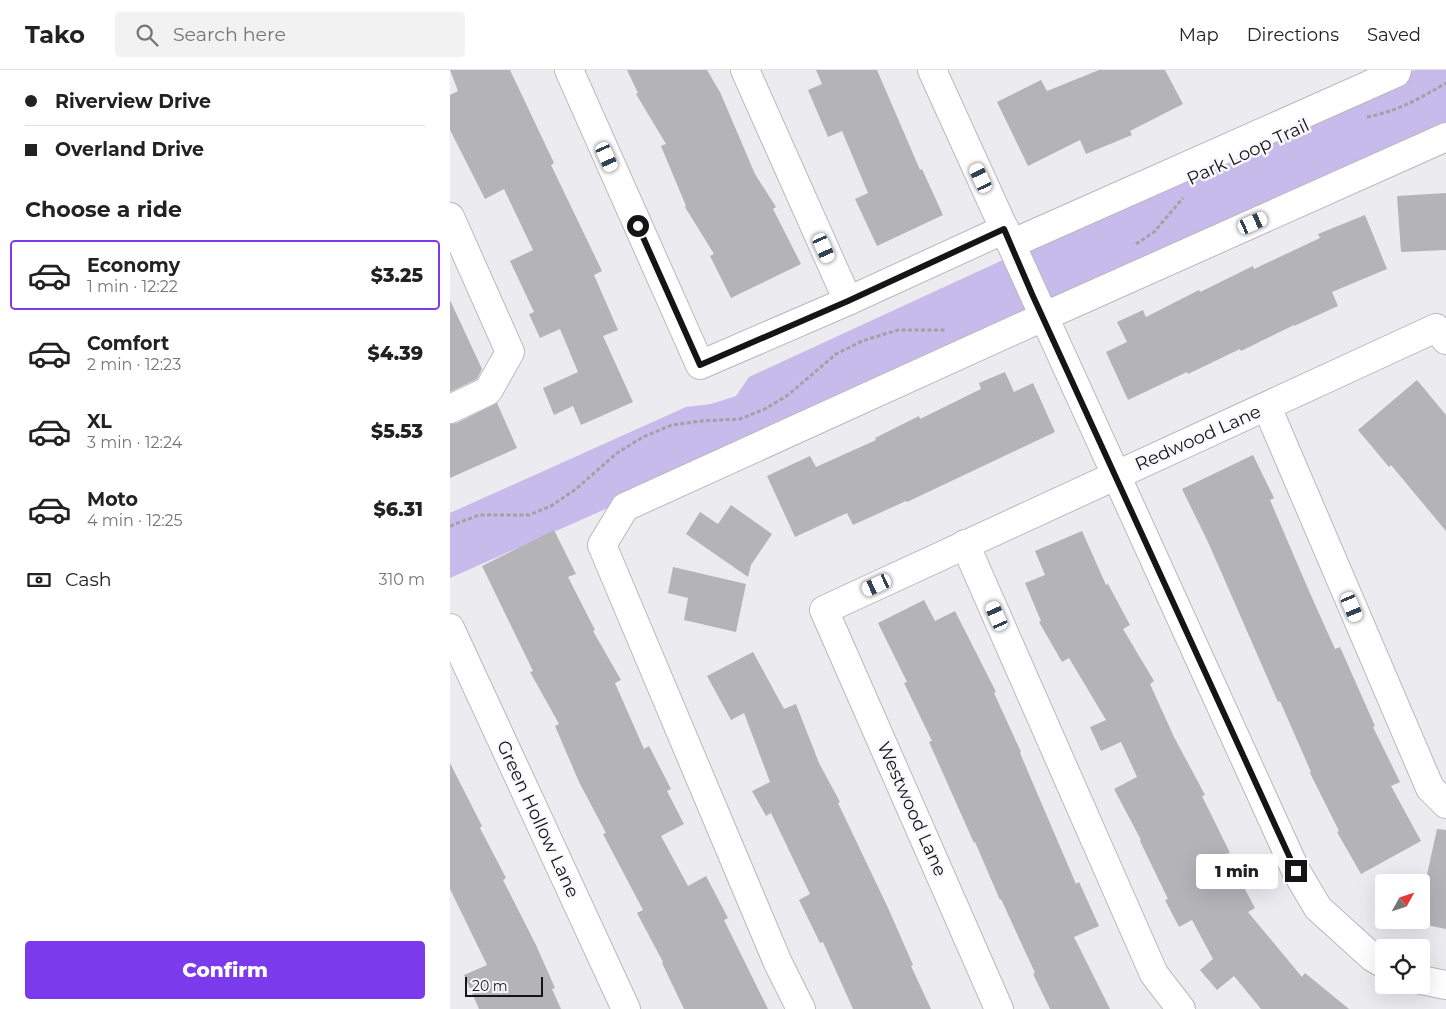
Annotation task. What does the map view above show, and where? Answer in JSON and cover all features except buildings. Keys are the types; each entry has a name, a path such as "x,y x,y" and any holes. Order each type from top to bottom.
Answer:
{"street":[{"path":"569,70 700,365 848,301 1008,237 1396,73 1397,70"},
{"path":"745,70 848,301"},
{"path":"937,72 1043,316 1296,871 1318,908 1375,959"},
{"path":"801,1009 774,954 602,545 625,507 1043,316 1446,137"},
{"path":"450,217 510,352 488,391 450,409"},
{"name":"Redwood Lane","path":"824,610 1116,474 1267,407 1441,334"},
{"path":"1267,407 1430,788 1446,804"},
{"path":"965,544 1154,974 1181,1009"},
{"name":"Westwood Lane","path":"824,610 999,1009"},
{"name":"Green Hollow Lane","path":"450,628 626,1009"},
{"path":"1430,982 1446,985"}],"path":[{"path":"1359,118 1386,114 1411,103 1446,83"},
{"name":"Park Loop Trail","path":"1132,246 1154,232 1184,197 1190,193"},
{"path":"450,526 479,514 529,515 551,506 576,489 617,453 643,437 672,425 701,420 740,419 788,395 836,354 862,341 898,330 948,330"}],"shaded area":[{"path":"1415,70 1446,70 1446,136 450,578 450,513 686,407 711,404 736,396 749,377"}],"route":[{"path":"638,226 700,365 848,301 1004,229 1296,871"}]}
